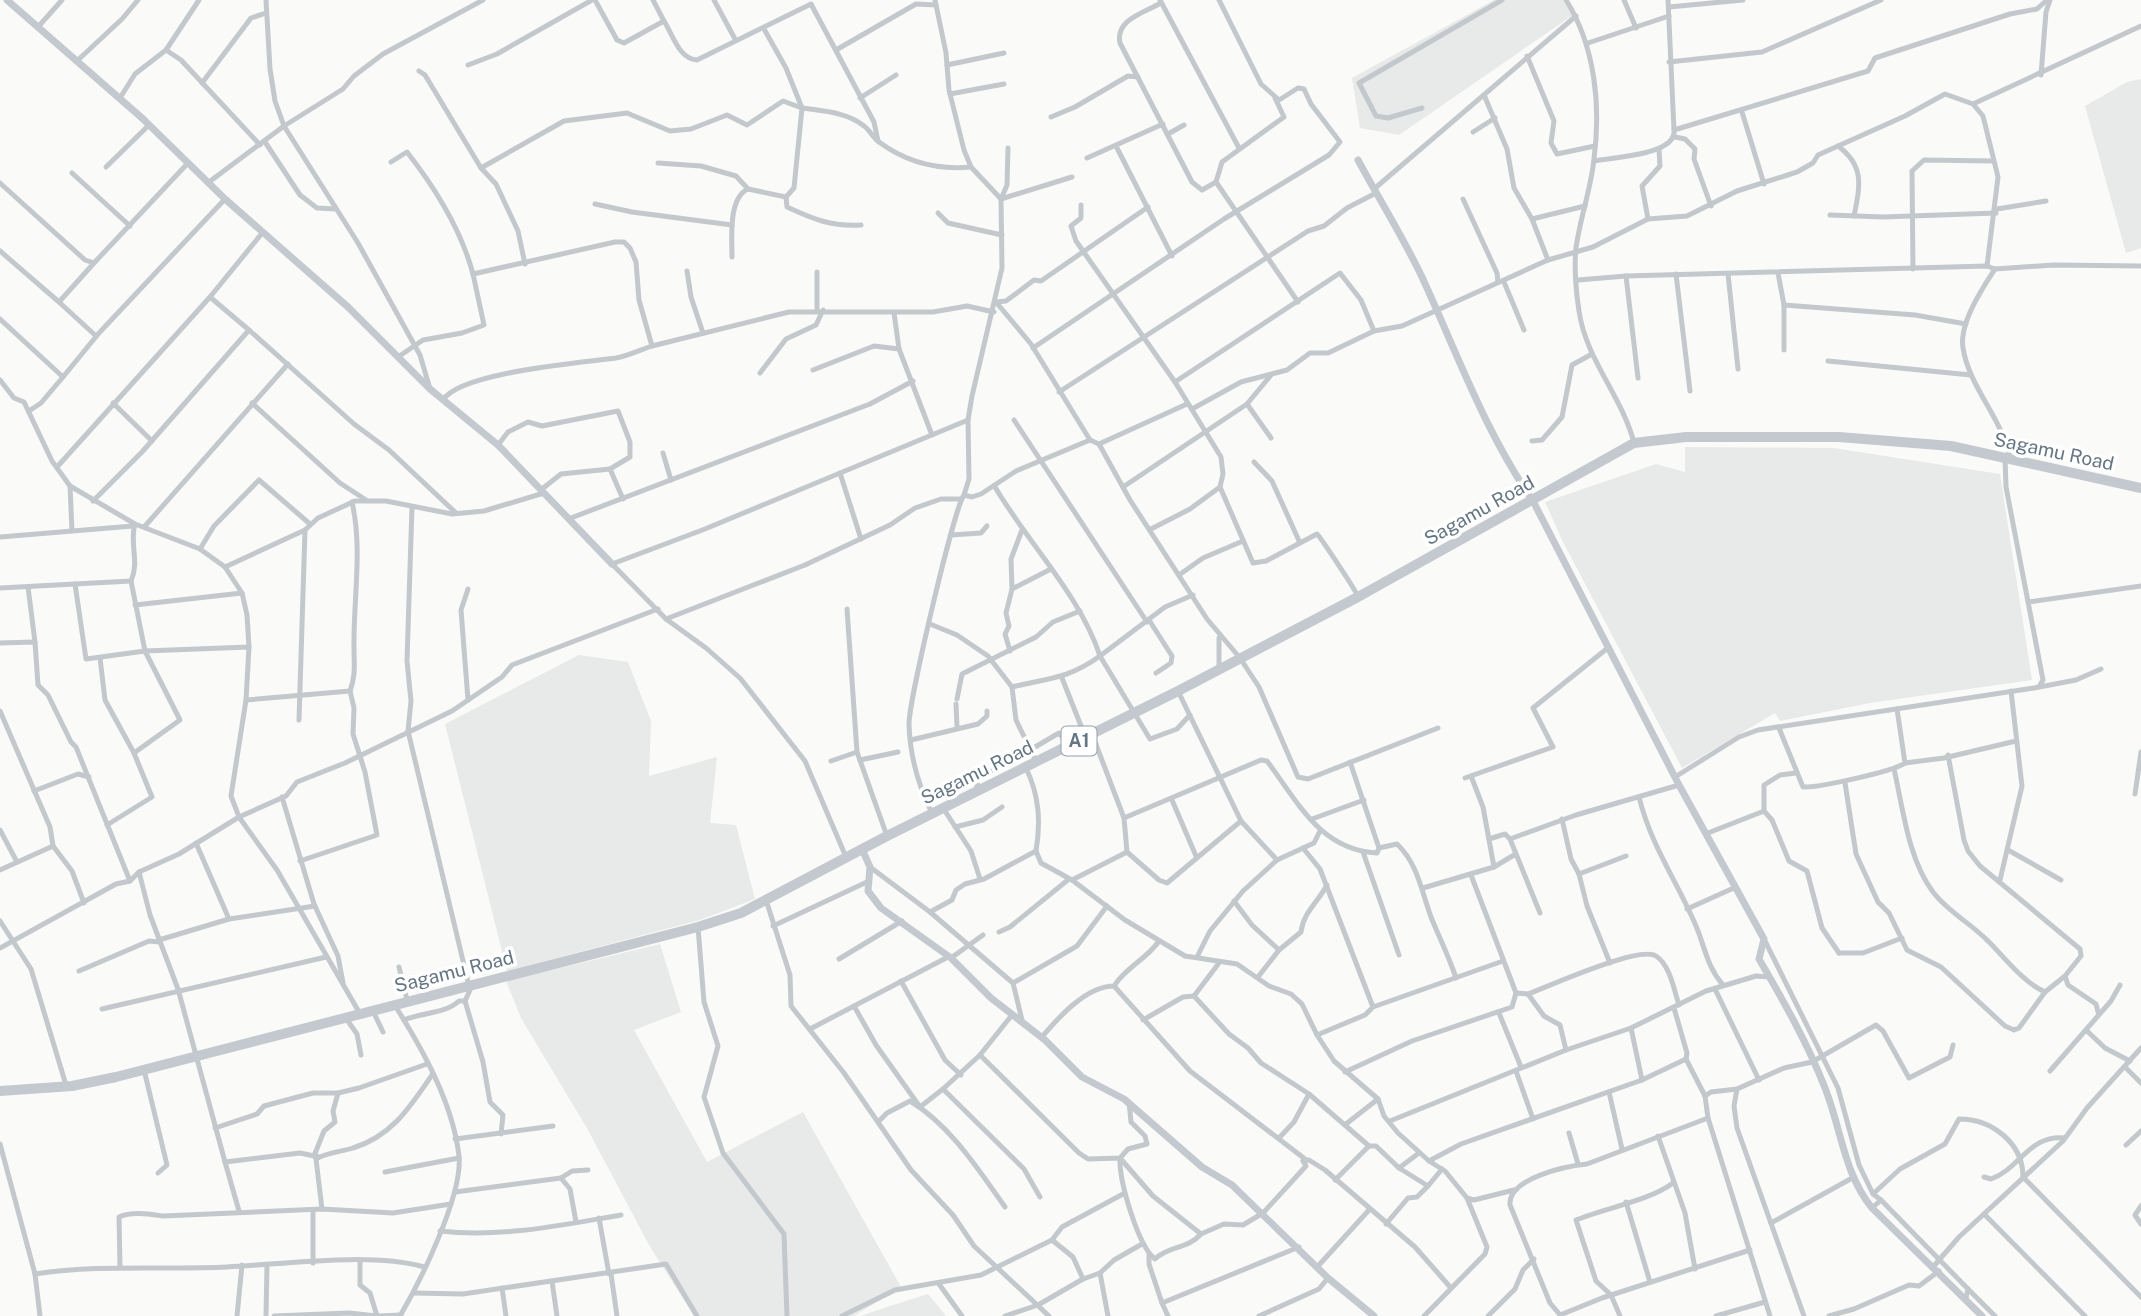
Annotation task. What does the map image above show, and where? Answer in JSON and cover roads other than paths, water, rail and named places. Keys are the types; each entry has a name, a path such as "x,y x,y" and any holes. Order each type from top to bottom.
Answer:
{"highway":[{"name":"Sagamu Road","path":"0,1091 66,1087 144,1070 359,1012 698,927 741,913 1358,597 1634,443 1686,437 1839,437 1951,446 2141,488"}],"street":[{"path":"7,0 120,98 430,389 498,444 666,620 706,648 740,678 805,761 846,858"},
{"path":"38,27 62,0"},
{"path":"78,60 122,19 138,0"},
{"path":"120,98 135,74 166,50 200,0"},
{"path":"266,0 266,41 273,90 284,126 415,345 429,378 430,389"},
{"path":"209,182 284,126 344,89 354,76 383,54 483,0"},
{"path":"468,65 497,54 593,0 619,43 624,43 664,21"},
{"path":"653,0 680,51 689,60 697,60 735,39 745,38 811,4 874,122 878,141"},
{"path":"714,0 735,39"},
{"path":"1219,0 1261,84 1275,98 1284,117 1239,148 1219,167 1216,182 1298,302"},
{"path":"1422,108 1388,118 1376,116 1359,83 1502,0"},
{"path":"1566,0 1588,43 1592,63 1594,161 1576,250 1580,318 1592,354 1630,426 1634,443"},
{"path":"1624,0 1636,28"},
{"path":"1594,161 1670,145 1674,134 1668,0"},
{"path":"1669,8 1743,0"},
{"path":"1669,62 1762,51 1881,0"},
{"path":"1674,134 1868,71 1875,58 2010,14 2037,9 2049,0"},
{"path":"2041,75 2049,0"},
{"path":"1216,182 1202,190 1192,182 1120,43 1118,29 1160,1 1239,148"},
{"path":"836,51 916,4 935,3 950,94 964,150 971,167 1001,199"},
{"path":"202,83 251,18 266,13"},
{"path":"1059,392 1308,231 1324,226 1375,191 1576,16"},
{"path":"1588,43 1669,16"},
{"path":"1973,104 2041,75 2141,26"},
{"path":"764,29 786,68 802,108 794,188 786,197 787,207 835,226 861,225"},
{"path":"166,50 181,60 263,143 300,195 317,208 336,209"},
{"path":"947,65 1004,52"},
{"path":"1527,56 1554,121 1551,143 1557,154 1595,146"},
{"path":"419,71 425,75 481,168 496,184 519,231 524,264"},
{"path":"860,98 896,75"},
{"path":"1051,117 1075,107 1128,76 1138,77"},
{"path":"950,94 1004,84"},
{"path":"1033,348 1237,212 1329,155 1340,142 1311,104 1304,89 1298,88 1281,100 1275,98"},
{"path":"1484,94 1507,149 1514,188 1532,219 1549,260"},
{"path":"1192,409 1241,382 1287,370 1310,353 1328,353 1374,331 1391,329 1437,311 1549,260 1593,247 1648,219 1686,216 1737,191 1797,172 1813,163 1818,155 1905,116 1945,94 1973,104 1983,116 1998,177 1996,211 1987,266"},
{"path":"481,168 564,121 627,113 670,131 691,129 727,115 747,125 783,101 802,108 838,114 864,125 878,141 918,163 971,167"},
{"path":"1742,112 1764,184"},
{"path":"1473,132 1495,118"},
{"path":"1087,158 1116,146 1132,135 1163,124"},
{"path":"106,167 149,125"},
{"path":"1168,134 1184,125"},
{"path":"1674,134 1685,139 1695,149 1694,159 1711,206"},
{"path":"1116,146 1172,256"},
{"path":"1838,146 1853,158 1860,185 1854,216"},
{"path":"932,814 925,798 908,724 913,686 951,535 969,479 968,420 975,379 994,312 1002,268 1001,199 1007,186 1008,148"},
{"path":"1648,219 1642,186 1660,166 1659,149"},
{"path":"391,162 407,152 459,232 473,274 484,325 462,333 428,338 398,357"},
{"path":"1358,160 1421,275 1509,466 1533,501 1677,781 1764,939 1838,1088 1862,1173 1873,1194 1995,1316"},
{"path":"1913,269 1912,172 1924,160 1993,161"},
{"path":"59,302 188,163"},
{"path":"658,163 701,166 736,176 748,188 786,197"},
{"path":"72,173 130,226"},
{"path":"1001,199 1072,177"},
{"path":"0,183 85,260 94,263"},
{"path":"732,257 732,225 737,202 748,188"},
{"path":"29,411 41,403 96,336 225,199"},
{"path":"1463,200 1524,330"},
{"path":"1830,215 1996,211 2046,201"},
{"path":"596,204 722,226 732,225"},
{"path":"1081,205 1081,218 1071,226 1083,252 1175,382 1223,462 1220,487 1253,563 1257,564 1320,536 1342,575 1354,585 1358,597"},
{"path":"1532,219 1585,206"},
{"path":"996,302 1006,301 1034,281 1041,281 1149,207"},
{"path":"938,213 948,222 1003,235"},
{"path":"57,467 210,297 263,232"},
{"path":"473,274 624,242 636,262 639,300 652,346"},
{"path":"0,251 96,336"},
{"path":"1578,280 1626,275 1987,266 1995,269 2054,264 2141,266"},
{"path":"1995,269 1966,324 1962,347 1972,375 1988,402 2008,459 2006,487 2043,680 2040,685"},
{"path":"687,271 691,297 703,333"},
{"path":"760,373 786,339 816,325 820,310 817,272"},
{"path":"1778,273 1784,305 1784,350"},
{"path":"1175,382 1335,275 1342,274 1361,300 1374,331"},
{"path":"1676,274 1690,391"},
{"path":"1728,274 1738,369"},
{"path":"1626,275 1638,378"},
{"path":"210,297 456,513"},
{"path":"996,302 1033,348 1090,440 1099,444 1123,487 1219,637 1240,658 1259,687 1298,777 1308,779 1389,745 1415,740 1438,728"},
{"path":"1784,305 1915,315 1966,324"},
{"path":"443,400 446,395 473,381 619,357 652,346 789,312 933,312 967,306 994,312"},
{"path":"894,313 899,349 932,435"},
{"path":"0,319 63,377"},
{"path":"93,501 152,440 249,330"},
{"path":"813,370 874,346 899,349"},
{"path":"1532,441 1542,440 1562,417 1572,365 1592,354"},
{"path":"1828,362 1972,375"},
{"path":"145,526 288,364"},
{"path":"1123,487 1247,404 1271,375"},
{"path":"0,380 14,398 24,402 57,467 71,486 133,524"},
{"path":"571,518 870,404 913,381"},
{"path":"114,403 152,440"},
{"path":"252,403 340,483 366,500"},
{"path":"1099,444 1187,404"},
{"path":"1247,404 1271,438"},
{"path":"225,567 305,530 310,524 352,502 366,500 456,513 484,512 544,491 561,474 610,470 630,457 630,442 618,411 542,426 528,422 508,432 498,444"},
{"path":"612,564 705,529 968,420"},
{"path":"1014,420 1172,656 1171,663 1156,673"},
{"path":"666,620 745,590 861,539 915,508 941,499 972,497 995,487 1016,471 1090,440"},
{"path":"663,453 671,480"},
{"path":"1254,462 1275,487 1300,543"},
{"path":"610,470 624,499"},
{"path":"840,472 861,539"},
{"path":"200,549 214,526 258,480 310,524"},
{"path":"71,486 72,531"},
{"path":"995,487 1021,530 1080,611 1100,656 1152,740 1177,729 1190,715"},
{"path":"1152,529 1189,509 1220,487"},
{"path":"300,861 377,835 360,755 352,734 354,708 350,691 356,674 354,649 358,564 357,524 352,502"},
{"path":"412,507 407,661 411,701 408,731 470,990 465,1001 483,1062 490,1102 503,1115 501,1134"},
{"path":"133,524 137,567 131,581 145,651 180,720 134,753"},
{"path":"0,537 133,524 145,526 200,549 225,567 242,593 247,615 249,647 246,700 230,792 239,817 277,870 359,1012"},
{"path":"951,535 981,533 987,526"},
{"path":"299,720 305,530"},
{"path":"1010,651 1006,634 1009,626 1006,613 1012,589 1011,559 1021,530"},
{"path":"1179,575 1203,558 1243,541"},
{"path":"1012,589 1049,570"},
{"path":"0,588 131,581"},
{"path":"75,584 86,659 145,651 249,647"},
{"path":"2028,602 2141,586"},
{"path":"28,587 38,685 47,695 76,747 130,881"},
{"path":"468,589 461,610 463,673 468,700"},
{"path":"135,605 242,593"},
{"path":"1012,687 1062,678 1077,672 1165,607 1193,595"},
{"path":"0,948 116,884 130,881 139,872 196,844 239,817 282,797 297,782 360,755 468,700 502,677 512,665 658,609"},
{"path":"847,609 857,752 887,836"},
{"path":"957,727 957,701 962,674 1036,637 1053,622 1080,611"},
{"path":"930,624 957,635 984,652 1012,687 1013,711 1036,762"},
{"path":"1219,637 1219,669"},
{"path":"0,643 35,642"},
{"path":"1494,867 1483,807 1468,777 1553,747 1533,708 1609,647"},
{"path":"996,667 999,657"},
{"path":"100,658 105,699 134,753 152,797 107,825"},
{"path":"1510,839 1562,819 1639,797 1677,781 1739,737 1758,730 2076,680 2101,669"},
{"path":"1062,678 1124,818 1127,852 1159,880 1167,883 1241,821"},
{"path":"246,700 350,691"},
{"path":"1178,691 1241,821 1277,860"},
{"path":"2000,880 2022,786 2011,691"},
{"path":"1897,709 1905,762"},
{"path":"0,711 50,827 53,846 72,872 84,903"},
{"path":"911,740 978,724 987,716 987,711"},
{"path":"1779,728 1803,787 1845,783 1862,775 1895,769 1905,762 1944,758 2016,741"},
{"path":"1030,750 1059,733 1069,746"},
{"path":"860,760 898,751"},
{"path":"831,761 857,752"},
{"path":"2135,794 2141,752"},
{"path":"1845,783 1856,854 1878,902 1889,913 1908,950 1937,964 2008,1028 2019,1028 2045,992 2065,976 2081,956 2080,949 1980,866 1968,851 1948,755"},
{"path":"1124,818 1172,800 1261,760 1267,761 1320,831 1336,842 1363,852 1377,853 1379,848 1350,762"},
{"path":"978,779 1003,764"},
{"path":"1026,767 1038,802 1040,826 1036,851 1041,863 1070,879 1185,956 1237,964 1303,1004 1317,1035 1346,1072 1378,1099 1384,1116 1419,1153 1442,1170 1467,1198 1487,1247 1485,1254 1424,1316"},
{"path":"1895,769 1908,831 1922,875 1933,891 2030,984 2045,992"},
{"path":"1796,773 1780,775 1764,785 1764,811 1772,820 1789,861 1807,871 1822,928 1838,954 1863,953 1902,938"},
{"path":"34,791 78,774 89,777"},
{"path":"930,795 975,774 978,779 976,792"},
{"path":"282,797 315,906 338,956 343,986"},
{"path":"1639,797 1647,830 1697,927 1709,964 1723,985"},
{"path":"1172,800 1196,856"},
{"path":"1312,819 1364,800"},
{"path":"956,827 984,820 1002,807"},
{"path":"943,808 971,851 980,879"},
{"path":"1708,833 1764,811"},
{"path":"1562,819 1568,851 1579,874 1587,906 1610,963"},
{"path":"0,830 17,862"},
{"path":"1197,957 1210,931 1234,901 1277,860 1314,843 1320,831"},
{"path":"1489,839 1505,834 1510,839 1514,855 1522,865 1541,913"},
{"path":"196,844 229,919"},
{"path":"1379,848 1397,844 1406,851 1423,888 1431,918 1456,978"},
{"path":"0,870 53,846"},
{"path":"1303,848 1320,869 1373,1007"},
{"path":"862,849 870,867 868,891 873,899 950,958 1012,1016 1022,1020 1082,1077 1129,1102 1202,1167 1232,1185 1319,1265 1328,1278 1374,1316"},
{"path":"2008,850 2061,880"},
{"path":"930,912 952,900 956,890 965,884 1036,851"},
{"path":"999,932 1070,879 1127,852"},
{"path":"1363,852 1399,955"},
{"path":"1423,888 1494,867 1514,855"},
{"path":"1579,874 1626,856"},
{"path":"870,867 930,912 1013,983 1022,1020"},
{"path":"139,872 178,989 239,1211"},
{"path":"1346,1072 1412,1041 1512,1007 1516,993 1471,874"},
{"path":"773,926 869,881"},
{"path":"1258,977 1279,950 1301,932 1303,917 1319,901 1327,885"},
{"path":"1687,909 1736,887"},
{"path":"766,900 790,975 789,1002 879,1121 911,1170 953,1215 974,1246 1049,1316"},
{"path":"1234,901 1252,925 1279,950"},
{"path":"79,971 149,941 160,941 229,919 315,906"},
{"path":"1013,983 1077,946 1107,906"},
{"path":"0,921 31,969 66,1087"},
{"path":"839,959 902,921"},
{"path":"698,927 704,1002 718,1046 704,1097 723,1153 784,1234 787,1316"},
{"path":"810,1029 950,958 983,935"},
{"path":"1764,939 1759,959 1825,1087 1858,1190 1872,1208 1966,1298 1980,1316"},
{"path":"1041,1038 1070,1008 1100,989 1114,986 1121,975 1153,950 1160,941"},
{"path":"1516,993 1528,994 1610,963 1648,953 1658,957 1664,965 1676,1007 1687,1053 1686,1059 1705,1096 1708,1118 1770,1316"},
{"path":"102,1009 178,989 326,957"},
{"path":"1317,1035 1365,1015 1373,1007 1503,961"},
{"path":"1143,1020 1183,997 1195,996 1219,963"},
{"path":"399,967 407,1000"},
{"path":"1390,1121 1566,1049 1631,1028 1723,985 1756,976 1769,977"},
{"path":"2065,976 2068,985 2096,1004 2098,1012"},
{"path":"901,981 945,1060 961,1075"},
{"path":"2050,1071 2098,1012 2111,1001 2120,985"},
{"path":"1114,986 1206,1085 1279,1138 1293,1152 1304,1157 1306,1166 1263,1213 1243,1225 1224,1224 1201,1234 1194,1242 1168,1250 1155,1259 1142,1244 1132,1208 1123,1194 1120,1158 1128,1149 1147,1144 1145,1136 1131,1122 1129,1102"},
{"path":"1715,989 1759,1080"},
{"path":"1528,994 1544,1016 1560,1025 1566,1049"},
{"path":"1195,996 1199,1004 1219,1020 1229,1034 1248,1048 1261,1063 1309,1094 1369,1146 1376,1146 1399,1168 1428,1186"},
{"path":"404,1020 421,1013 448,1010 459,1001 465,1001"},
{"path":"274,1316 349,1313 401,1315 414,1293 455,1192 459,1158 455,1139 432,1075 394,1004"},
{"path":"855,1006 876,1045 920,1107"},
{"path":"372,1009 383,1032"},
{"path":"1499,1013 1533,1119"},
{"path":"344,1016 358,1034 361,1055"},
{"path":"920,1107 961,1075 1012,1016"},
{"path":"1705,1096 1711,1091 1737,1090 1784,1068 1812,1062 1877,1025 1909,1078 1950,1057 1953,1045"},
{"path":"1631,1028 1642,1080"},
{"path":"2086,1030 2105,1048 2130,1062"},
{"path":"1829,1316 1854,1310 1909,1285 1919,1286 1936,1269 1938,1259 2065,1138 2087,1108 2141,1048"},
{"path":"980,1055 1086,1157 1120,1158 1153,1196 1201,1234"},
{"path":"1429,1161 1461,1144 1642,1080 1686,1059"},
{"path":"215,1128 257,1114 264,1106 313,1093 338,1093 427,1064"},
{"path":"2125,1067 2141,1083"},
{"path":"144,1070 167,1165 158,1173"},
{"path":"225,1162 300,1153 316,1156 352,1149 390,1130 406,1115 432,1075"},
{"path":"943,1090 1024,1169 1040,1197"},
{"path":"1737,1090 1734,1105 1737,1128 1804,1316"},
{"path":"1609,1092 1622,1149"},
{"path":"322,1209 316,1156 324,1131 335,1122 332,1111 338,1093"},
{"path":"1279,1138 1294,1122 1309,1094"},
{"path":"1346,1124 1378,1099"},
{"path":"879,1121 887,1113 910,1101 920,1107 946,1130 1005,1207"},
{"path":"1467,1198 1474,1200 1515,1190 1538,1177 1578,1164 1587,1164 1708,1118"},
{"path":"1873,1194 1900,1169 1945,1144 1961,1119 1989,1124 2020,1155 2023,1177 2141,1297"},
{"path":"455,1139 553,1126"},
{"path":"2126,1146 2141,1131"},
{"path":"1569,1133 1578,1164"},
{"path":"1658,1136 1685,1213 1695,1269"},
{"path":"1984,1177 1990,1179 2007,1171 2020,1155 2035,1143 2065,1138"},
{"path":"0,1144 35,1274 40,1316"},
{"path":"1335,1180 1369,1146"},
{"path":"1399,1168 1419,1153"},
{"path":"385,1172 459,1158"},
{"path":"1303,1161 1309,1160 1415,1247 1451,1288"},
{"path":"455,1192 561,1178 567,1172 587,1170"},
{"path":"1386,1224 1408,1198 1417,1197 1442,1170"},
{"path":"1772,1223 1854,1177"},
{"path":"561,1178 570,1189 576,1222"},
{"path":"1619,1316 1611,1295 1603,1290 1591,1269 1576,1220 1661,1192 1673,1183"},
{"path":"1515,1190 1510,1205 1550,1303 1561,1315 1602,1298 1750,1250"},
{"path":"842,1316 895,1290 981,1275 1052,1240 1062,1227 1123,1194"},
{"path":"1872,1208 1881,1200"},
{"path":"1626,1202 1650,1282"},
{"path":"120,1267 120,1216 322,1209 393,1213 450,1204"},
{"path":"2141,1206 2135,1215 2141,1224"},
{"path":"313,1210 313,1263"},
{"path":"1319,1265 1369,1210"},
{"path":"440,1231 502,1232 621,1214"},
{"path":"1984,1214 2085,1316"},
{"path":"599,1218 617,1316"},
{"path":"1052,1240 1073,1257 1083,1279"},
{"path":"1005,1316 1038,1305 1083,1279 1100,1273 1114,1260 1142,1244"},
{"path":"1162,1303 1299,1247"},
{"path":"1149,1253 1149,1264 1168,1316"},
{"path":"1488,1316 1515,1289 1523,1270 1534,1259"},
{"path":"35,1274 79,1268 226,1267 404,1261 424,1267"},
{"path":"360,1262 360,1284 370,1293 377,1316"},
{"path":"414,1293 440,1295 502,1288 666,1264 697,1316"},
{"path":"237,1316 238,1279 242,1265"},
{"path":"266,1316 267,1265"},
{"path":"226,1267 238,1279"},
{"path":"1100,1273 1108,1316"},
{"path":"1259,1316 1319,1289 1328,1278"},
{"path":"552,1281 557,1316"},
{"path":"939,1284 962,1316"},
{"path":"502,1288 506,1316"},
{"path":"1966,1298 1968,1289"},
{"path":"1602,1298 1603,1290"},
{"path":"1720,1315 1765,1302"}]}
